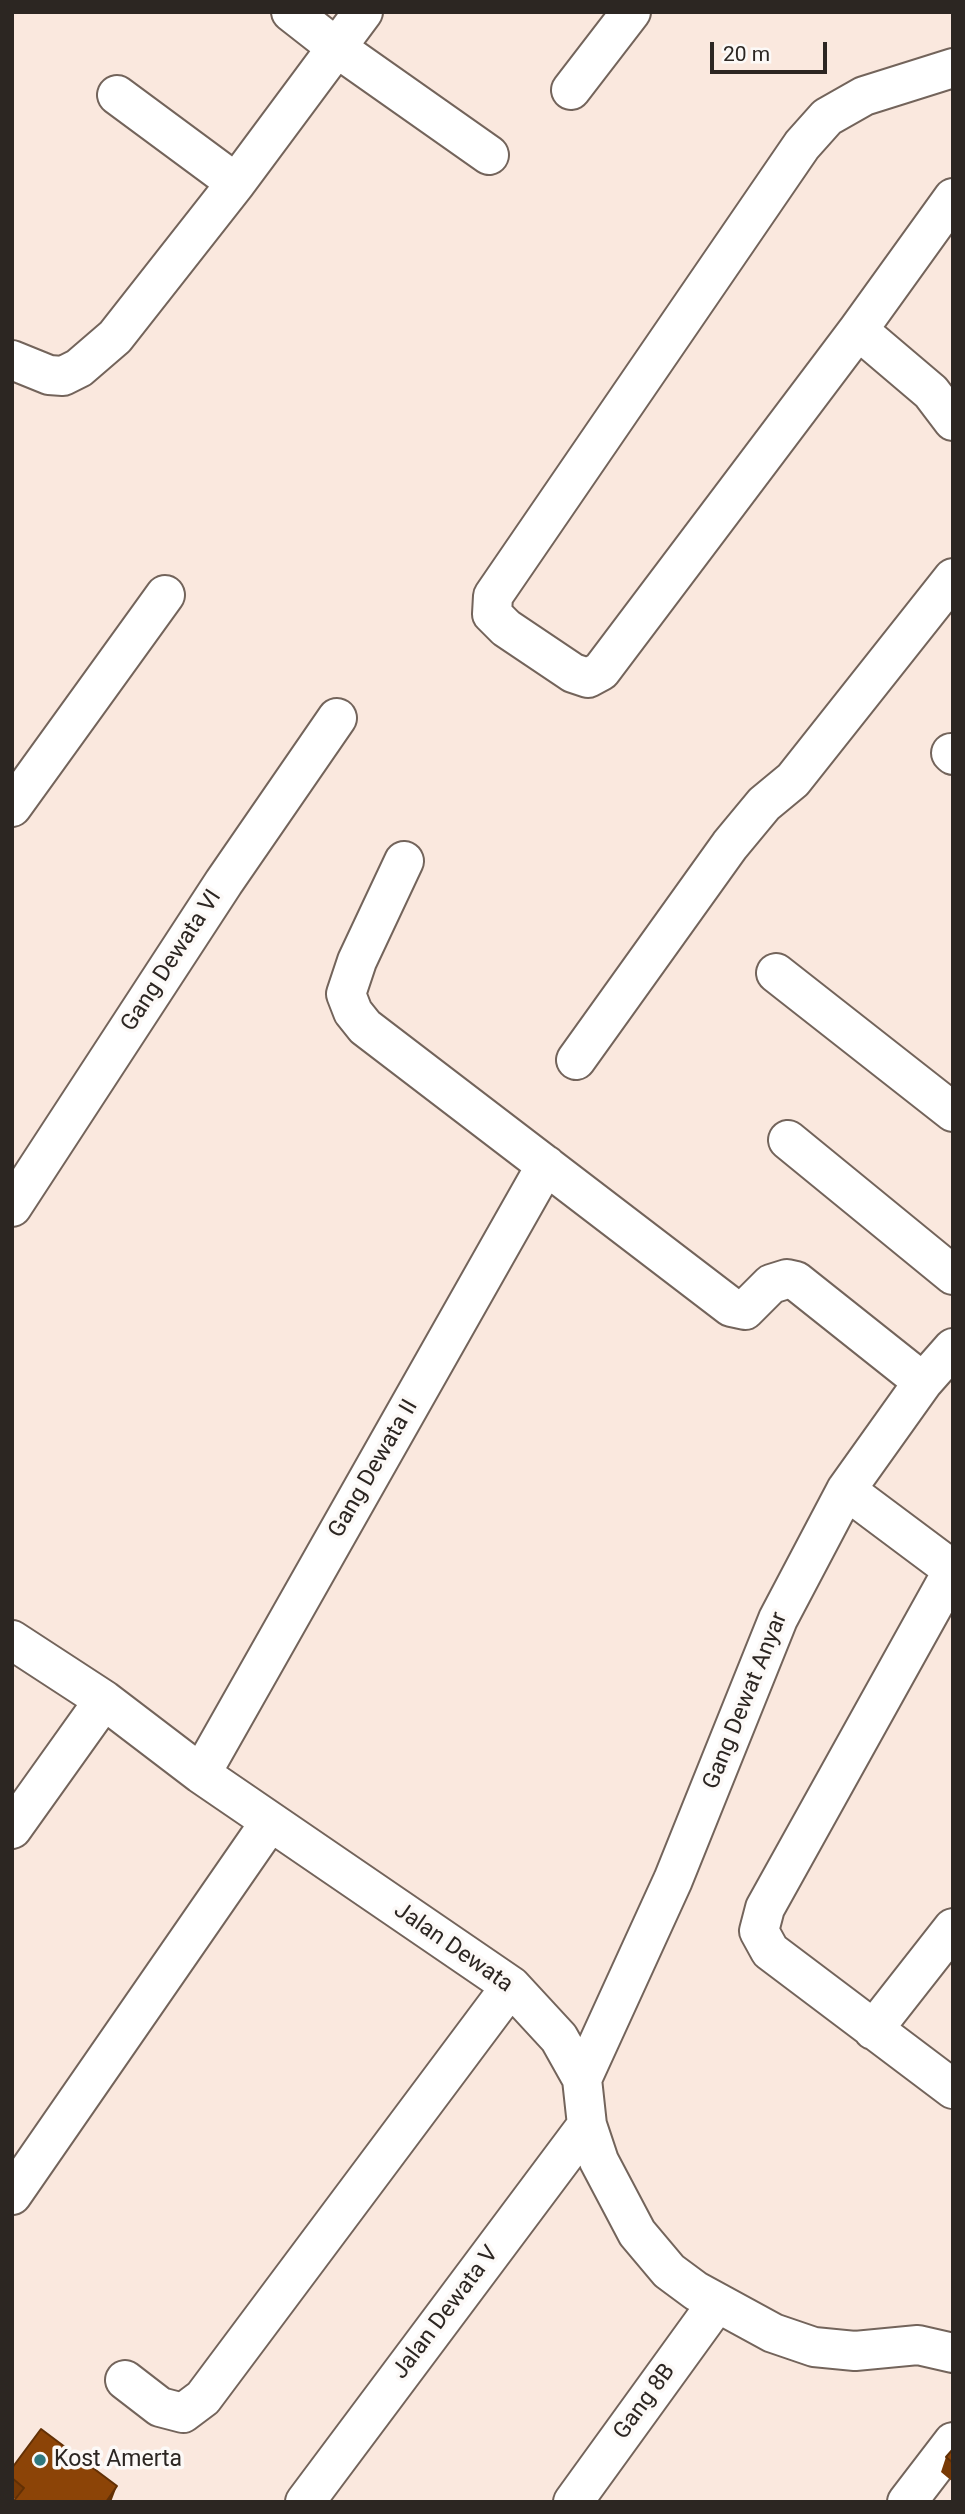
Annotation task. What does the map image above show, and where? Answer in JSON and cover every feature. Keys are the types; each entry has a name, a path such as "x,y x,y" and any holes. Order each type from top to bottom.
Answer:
{"street":[{"path":"291,12 337,48 489,155"},
{"path":"12,360 49,375 63,376 79,368 115,337 236,183 363,12"},
{"path":"571,90 631,12"},
{"path":"953,68 864,96 827,117 802,145 493,596 492,614 506,628 573,673 588,677 601,671 858,330 953,198"},
{"path":"117,95 236,183"},
{"path":"858,330 931,392 953,421"},
{"path":"576,1060 730,845 764,804 793,780 953,578"},
{"path":"12,807 165,595"},
{"name":"Gang Dewata VI","path":"12,1207 223,882 337,718"},
{"path":"404,861 357,961 346,994 353,1012 365,1027 730,1307 745,1310 771,1284 787,1279 796,1281 943,1365"},
{"path":"776,973 953,1112"},
{"path":"788,1140 953,1275"},
{"name":"Gang Dewata II","path":"201,1774 546,1165"},
{"name":"Gang Dewat Anyar","path":"582,2079 673,1880 778,1619 846,1490 943,1365"},
{"path":"846,1490 953,1570 765,1908 759,1931 770,1951 953,2089"},
{"name":"Jalan Dewata","path":"12,1640 104,1700 201,1774 511,1986 559,2038 582,2079 587,2125 599,2161 638,2233 669,2271 717,2303 773,2333 814,2347 855,2351 918,2345 953,2353"},
{"path":"12,1829 104,1700"},
{"path":"12,2195 270,1822"},
{"path":"873,2030 953,1928"},
{"path":"125,2380 160,2407 183,2413 203,2398 511,1986"},
{"name":"Jalan Dewata V","path":"305,2502 587,2125"},
{"name":"Gang 8B","path":"573,2502 717,2303"},
{"path":"907,2502 953,2442"}],"building":[{"name":"Kost Amerta","path":"41,2429 117,2486 106,2502 13,2502 24,2488 12,2478 12,2468"},
{"path":"953,2449 953,2463 946,2457"}],"place":[{"name":"Kost Amerta","path":"40,2460"}]}
